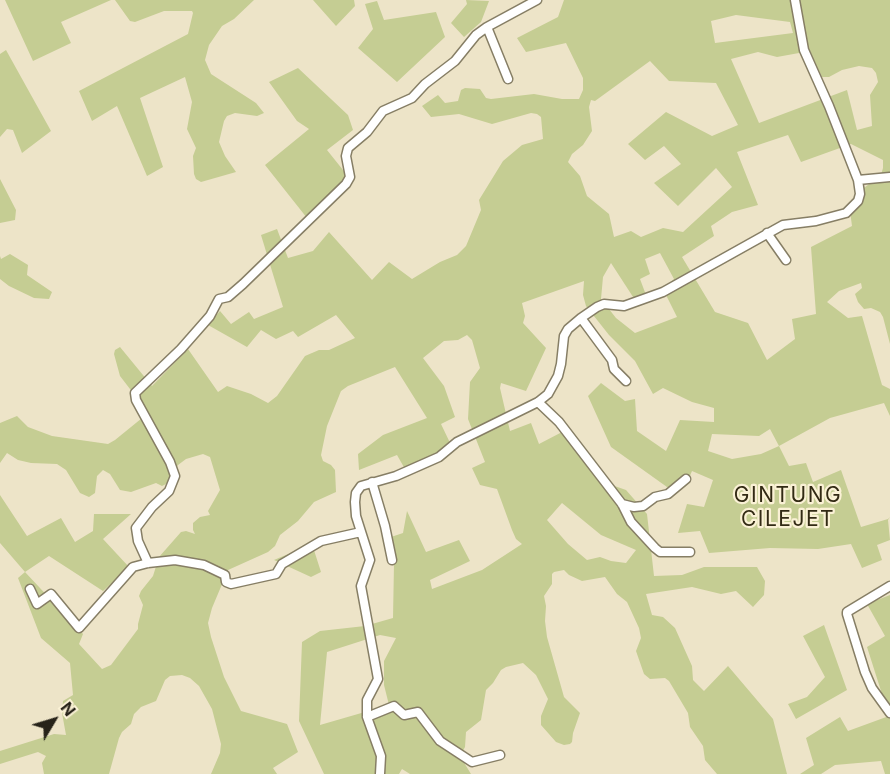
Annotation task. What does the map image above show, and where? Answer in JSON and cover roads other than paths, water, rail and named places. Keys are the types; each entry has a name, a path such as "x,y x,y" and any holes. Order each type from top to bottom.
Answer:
{"street":[{"path":"148,562 138,541 136,528 152,507 170,490 175,476 170,462 136,400 135,393 181,349 210,316 219,299 228,297 243,284 346,184 350,177 346,153 353,142 367,132 383,111 412,98 425,84 455,61 476,35 487,27 537,0"},
{"path":"381,774 381,756 367,717 367,700 378,679 361,586 370,560 355,509 356,493 361,486 396,476 439,457 457,442 538,402 548,394 558,376 564,336 568,329 604,304 624,306 663,292 783,225 816,221 846,213 858,201 860,194 858,180 830,106 804,50 795,0"},
{"path":"487,27 508,79"},
{"path":"858,180 890,177"},
{"path":"767,233 786,260"},
{"path":"581,318 612,360 614,369 626,381"},
{"path":"538,402 559,422 622,504 631,522 660,552 690,552"},
{"path":"622,504 634,507 643,506 655,497 668,494 686,479"},
{"path":"372,482 392,560"},
{"path":"30,589 37,604 51,594 79,628 133,567 148,562 175,560 204,565 225,575 226,582 231,584 276,574 282,564 321,541 361,532"},
{"path":"890,586 847,612 865,672 872,688 890,713"},
{"path":"367,717 394,706 404,715 418,712 440,741 472,762 501,755"}],"district":[{"name":"GINTUNG CILEJET","path":"788,508"}]}
